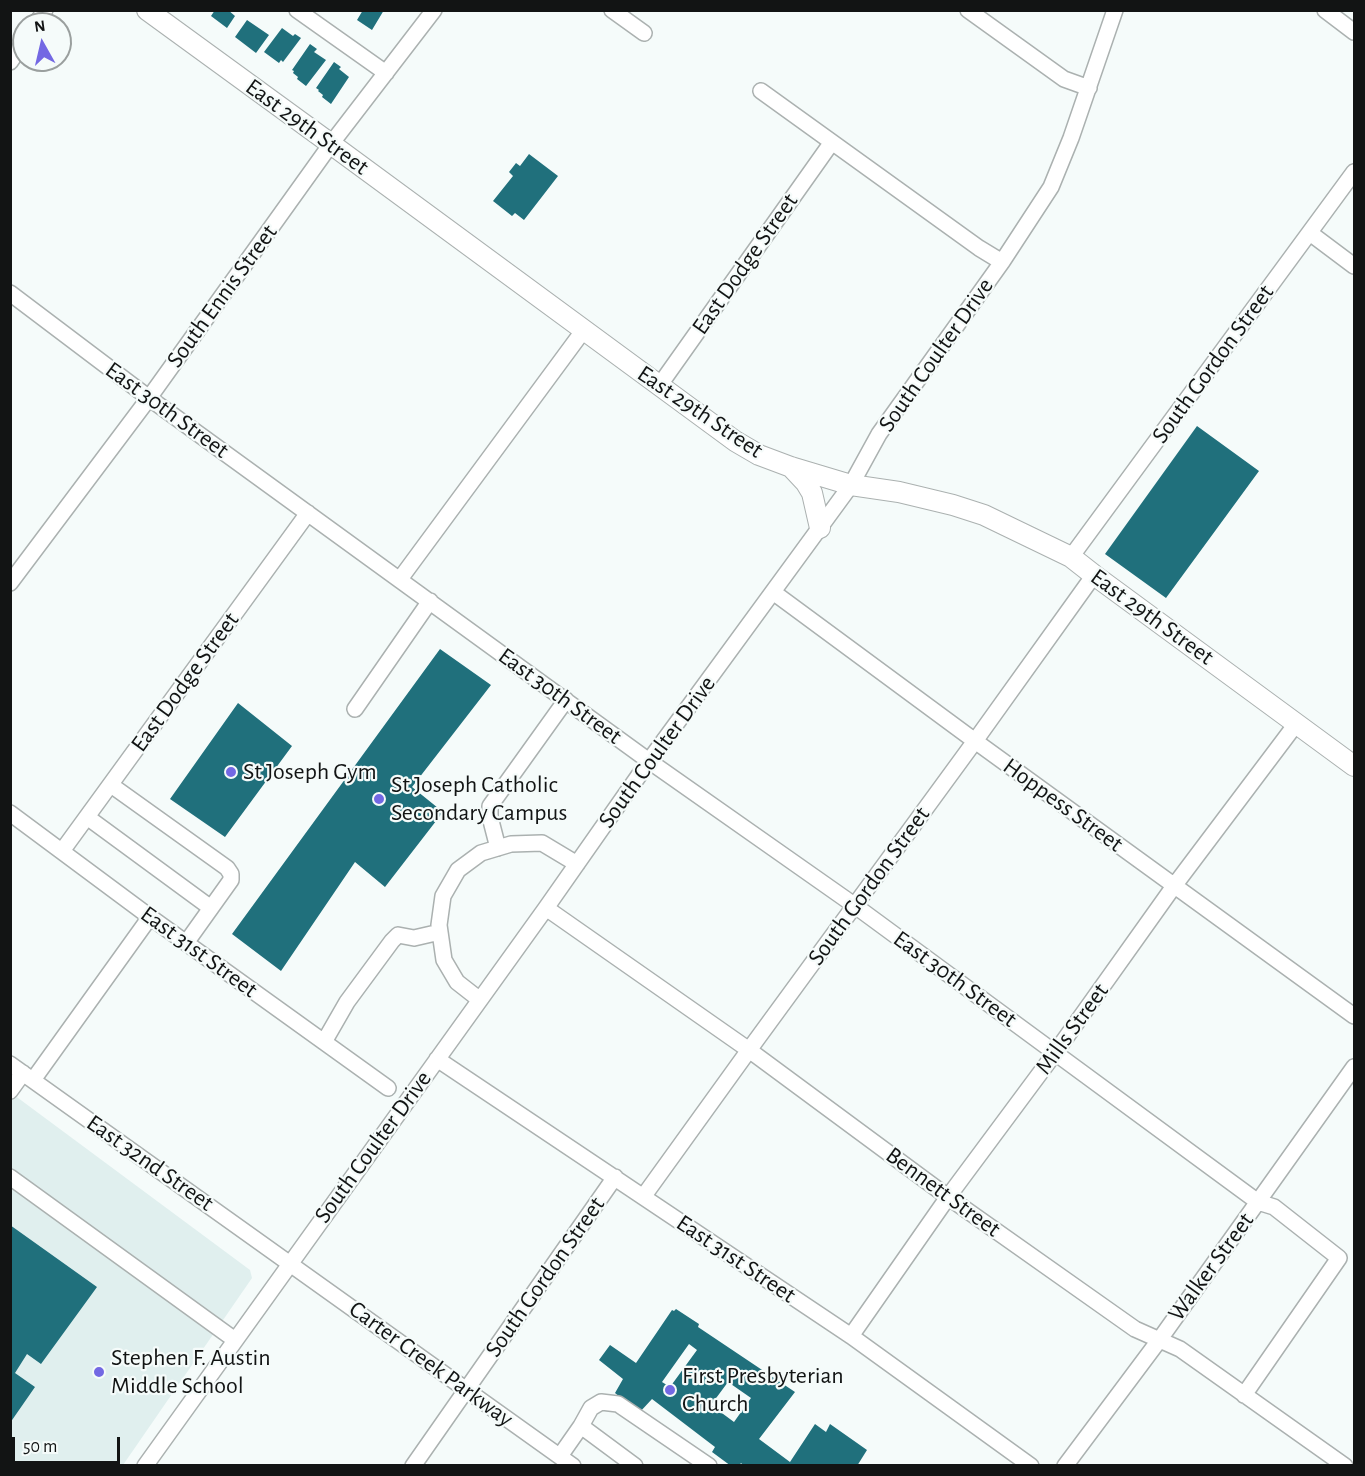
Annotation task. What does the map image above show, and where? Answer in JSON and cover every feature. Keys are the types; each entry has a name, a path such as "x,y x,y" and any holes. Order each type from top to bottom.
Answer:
{"main road":[{"name":"East 29th Street","path":"147,10 735,441 759,455 851,486 898,492 984,515 1071,557 1354,766"},
{"path":"791,467 812,493 820,528"}],"street":[{"path":"297,10 386,73"},
{"name":"South Ennis Street","path":"10,582 149,398 331,144 434,10"},
{"path":"612,10 644,33"},
{"path":"969,10 1064,79 1089,88"},
{"name":"South Coulter Drive","path":"145,1466 649,761 851,486 879,434 1002,262 1050,187 1071,138 1115,10"},
{"path":"1324,10 1354,32"},
{"path":"761,90 979,248 1002,262"},
{"name":"East Dodge Street","path":"659,386 832,142"},
{"name":"South Gordon Street","path":"1071,557 1354,172"},
{"path":"1310,232 1354,266"},
{"name":"East 30th Street","path":"10,293 149,398 649,761 854,905 1258,1202 1274,1207 1339,1258 1244,1395"},
{"path":"400,579 584,331"},
{"name":"East Dodge Street","path":"62,851 308,513"},
{"name":"South Gordon Street","path":"643,1197 1094,575"},
{"name":"Hoppess Street","path":"773,591 975,741 1354,1016"},
{"path":"355,709 430,601"},
{"path":"498,848 490,817 490,806 566,700"},
{"name":"Mills Street","path":"851,1336 948,1197 1055,1053 1174,886 1296,724"},
{"path":"111,784 227,868 231,874 231,880 186,943"},
{"name":"East 31st Street","path":"10,813 388,1088"},
{"path":"87,817 211,908"},
{"path":"480,1000 457,982 444,960 439,924 443,896 458,870 481,853 511,844 542,843 577,864"},
{"name":"Bennett Street","path":"546,908 749,1050 948,1197 1136,1329 1180,1349 1345,1466"},
{"path":"10,1090 22,1072 150,917"},
{"path":"324,1042 348,1002 392,940 398,935 414,938 440,932"},
{"name":"East 31st Street","path":"437,1059 851,1336 1031,1466"},
{"name":"Walker Street","path":"1065,1466 1160,1339 1354,1067"},
{"name":"East 32nd Street","path":"22,1072 290,1263"},
{"path":"10,1177 235,1340"},
{"name":"South Gordon Street","path":"413,1466 615,1178"},
{"name":"Carter Creek Parkway","path":"290,1263 564,1462"},
{"path":"564,1462 591,1408 601,1402 618,1404 709,1466"},
{"path":"581,1426 635,1466"}],"shaded area":[{"name":"Stephen F. Austin Middle School","path":"10,1092 250,1270 252,1278 123,1465 11,1465"}],"building":[{"path":"215,10 228,10 235,16 227,28 211,16"},
{"path":"363,10 384,10 372,30 357,20"},
{"path":"247,20 269,35 256,53 235,37"},
{"path":"282,28 293,36 295,34 301,38 283,62 281,60 279,63 264,52"},
{"path":"310,44 317,49 314,52 326,60 306,86 297,79 298,77 292,70"},
{"path":"334,62 349,77 331,104 316,88"},
{"path":"529,154 558,176 524,220 515,213 512,216 493,201 513,176 509,172 516,163 520,166"},
{"path":"1197,426 1259,471 1166,598 1105,554"},
{"name":"St Joseph Catholic Secondary Campus","path":"440,649 491,685 412,787 443,812 385,887 355,862 281,971 232,934"},
{"name":"St Joseph Gym","path":"238,703 292,746 225,837 170,799"},
{"path":"10,1225 97,1287 41,1364 27,1354 15,1373 35,1387 10,1423"},
{"name":"First Presbyterian Church","path":"676,1309 699,1324 698,1327 795,1392 759,1439 790,1462 815,1424 826,1432 830,1424 867,1450 857,1466 744,1466 741,1463 739,1466 731,1466 712,1452 715,1447 652,1399 639,1413 615,1393 623,1379 599,1360 610,1345 636,1363 672,1310","holes":["689,1344 697,1350 670,1387 662,1382","728,1382 751,1398 734,1422 711,1405"]}],"place":[{"name":"St Joseph Gym","path":"231,772"},
{"name":"St Joseph Catholic Secondary Campus","path":"379,799"},
{"name":"Stephen F. Austin Middle School","path":"99,1372"},
{"name":"First Presbyterian Church","path":"670,1390"}]}
